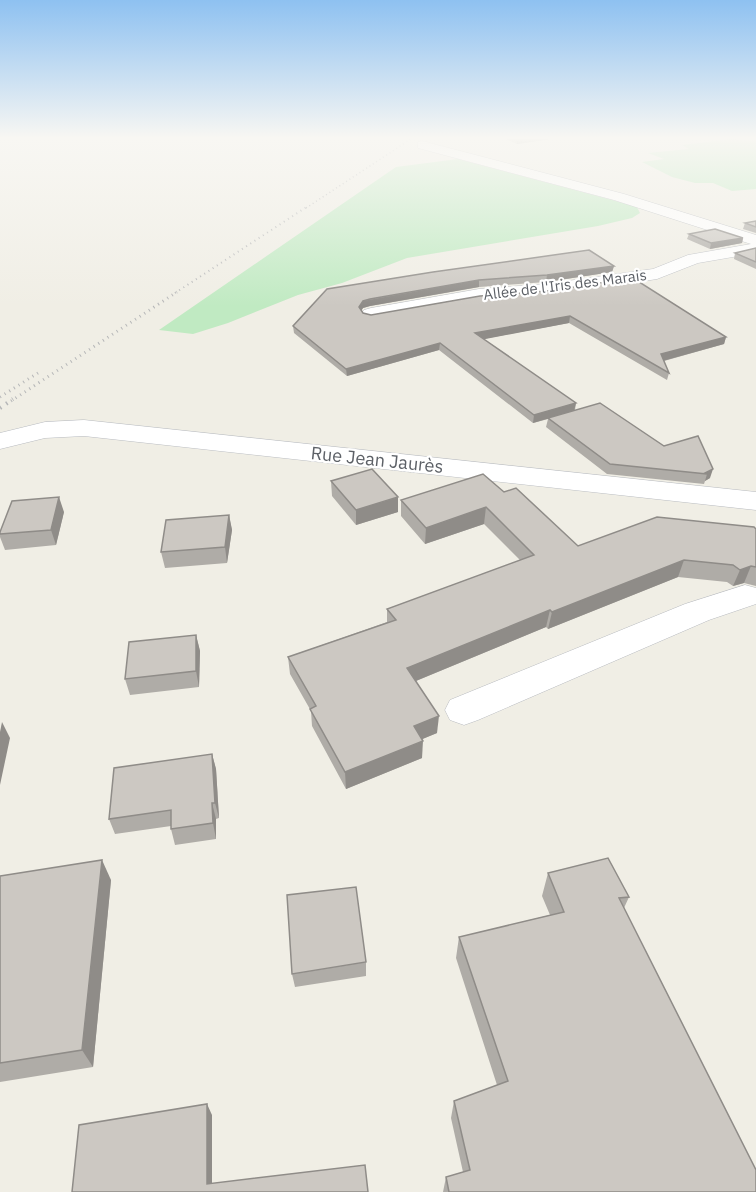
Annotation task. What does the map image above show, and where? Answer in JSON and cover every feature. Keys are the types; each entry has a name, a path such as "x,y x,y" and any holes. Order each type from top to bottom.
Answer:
{"street":[{"path":"610,195 756,240"},
{"name":"Allée de l'Iris des Marais","path":"371,314 479,295 546,290 657,274 694,260 756,248"},
{"name":"Rue Jean Jaurès","path":"0,441 45,430 84,428 755,502"},
{"path":"464,710 697,612 745,596"}],"green space":[{"path":"356,195 591,195 637,207 640,213 632,218 598,226 407,258 342,283 298,295 228,323 193,334 159,330"}],"building":[{"path":"756,221 756,227 745,223"},
{"path":"715,229 743,238 711,243 689,234"},
{"path":"756,248 756,262 735,253"},
{"path":"589,250 614,266 547,275 479,280 370,299 363,301 359,307 363,313 371,315 480,296 547,291 633,278 726,337 661,354 669,373 570,316 475,333 576,403 534,415 440,343 346,369 293,326 327,289"},
{"path":"600,403 664,446 698,436 713,469 705,473 707,474 610,464 548,418"},
{"path":"372,469 398,497 356,510 331,481"},
{"path":"483,474 504,492 516,488 578,546 657,517 754,527 756,529 756,567 751,566 740,570 733,565 684,560 552,612 550,610 407,668 439,716 414,726 423,741 345,772 310,709 316,706 288,657 396,620 387,609 534,555 486,507 426,528 401,500"},
{"path":"59,497 51,530 0,534 12,501"},
{"path":"229,515 225,547 161,552 166,520"},
{"path":"196,635 196,671 125,679 129,642"},
{"path":"212,754 215,803 212,803 213,823 171,829 171,810 109,819 114,768"},
{"path":"608,858 629,897 619,898 756,1170 756,1192 449,1192 446,1177 470,1170 454,1101 508,1081 459,937 564,912 548,873"},
{"path":"102,860 82,1050 0,1063 0,876"},
{"path":"356,887 366,962 292,974 287,895"},
{"path":"207,1104 207,1184 365,1165 368,1192 72,1192 79,1125"}],"railway":[{"path":"306,208 326,195"},
{"path":"175,293 308,206"},
{"path":"11,401 177,292"},
{"path":"0,397 41,371"},
{"path":"0,408 13,399"}]}
